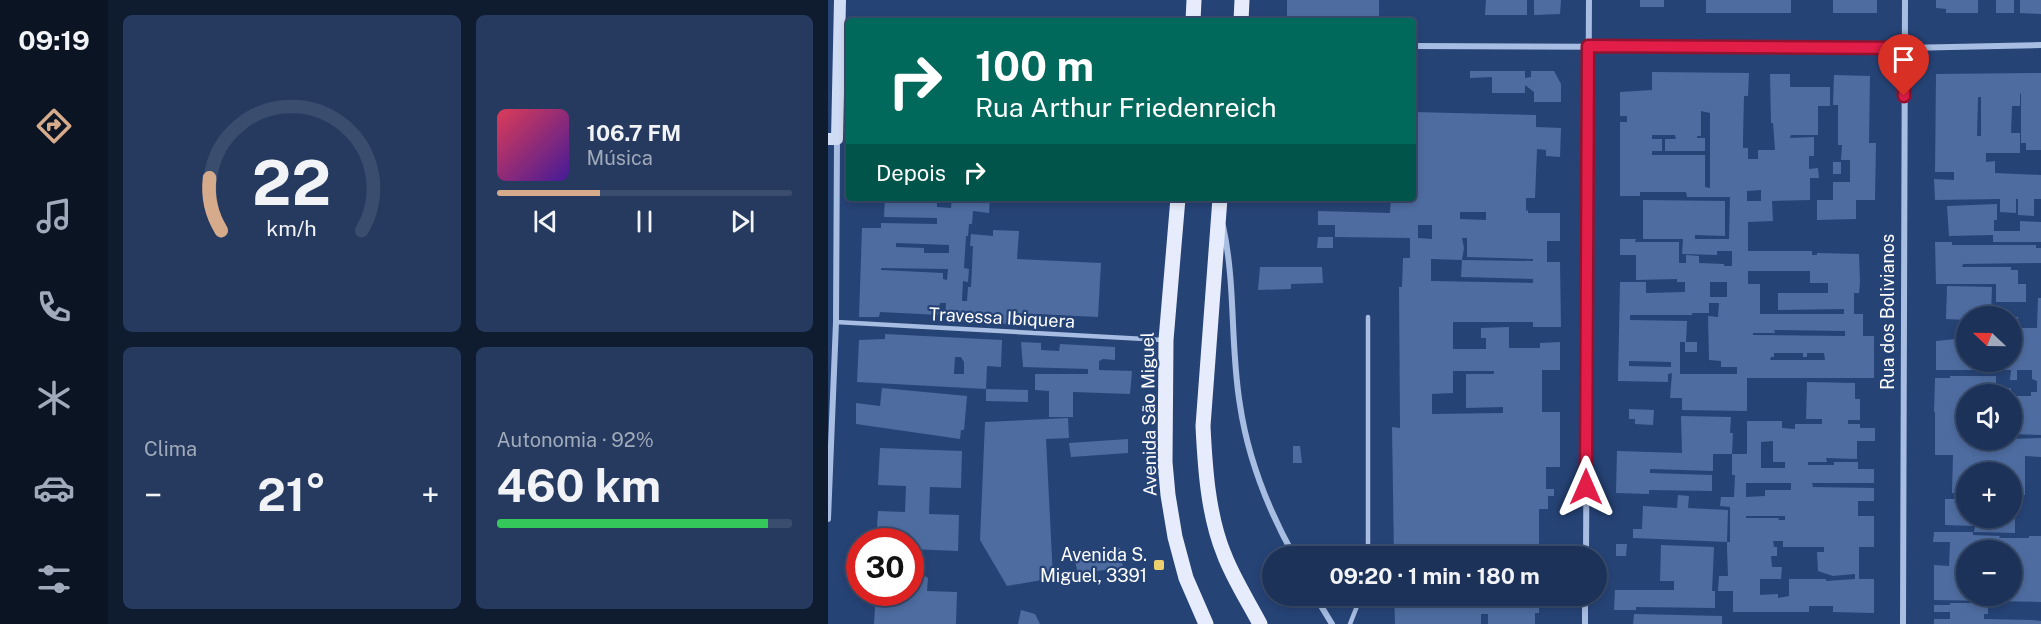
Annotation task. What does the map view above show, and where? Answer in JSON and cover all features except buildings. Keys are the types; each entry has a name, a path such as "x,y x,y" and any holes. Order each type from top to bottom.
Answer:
{"main road":[{"path":"833,139 840,0"},
{"path":"1193,18 1194,0"},
{"path":"1241,18 1242,0"},
{"name":"Avenida São Miguel","path":"1178,201 1166,340 1165,462 1175,537 1186,578 1206,624"},
{"path":"1220,202 1203,426 1204,461 1208,497 1223,553 1260,624"}],"street":[{"path":"1586,546 1588,0"},
{"name":"Rua dos Bolivianos","path":"1903,624 1905,0"},
{"path":"1416,46 1904,48 2041,45"},
{"path":"828,519 836,322 833,139"},
{"path":"1220,202 1231,275 1240,405 1252,462 1266,499 1289,546"},
{"path":"1321,606 1332,624"},
{"path":"1585,606 1585,624"}],"lane":[{"path":"1368,317 1368,546"},
{"name":"Travessa Ibiquera","path":"836,322 1166,340"},
{"path":"1350,624 1357,606"}],"place":[{"name":"Avenida S. Miguel, 3391","path":"1159,565"}],"route":[{"path":"1586,487 1588,46 1904,48 1904,96"}]}
